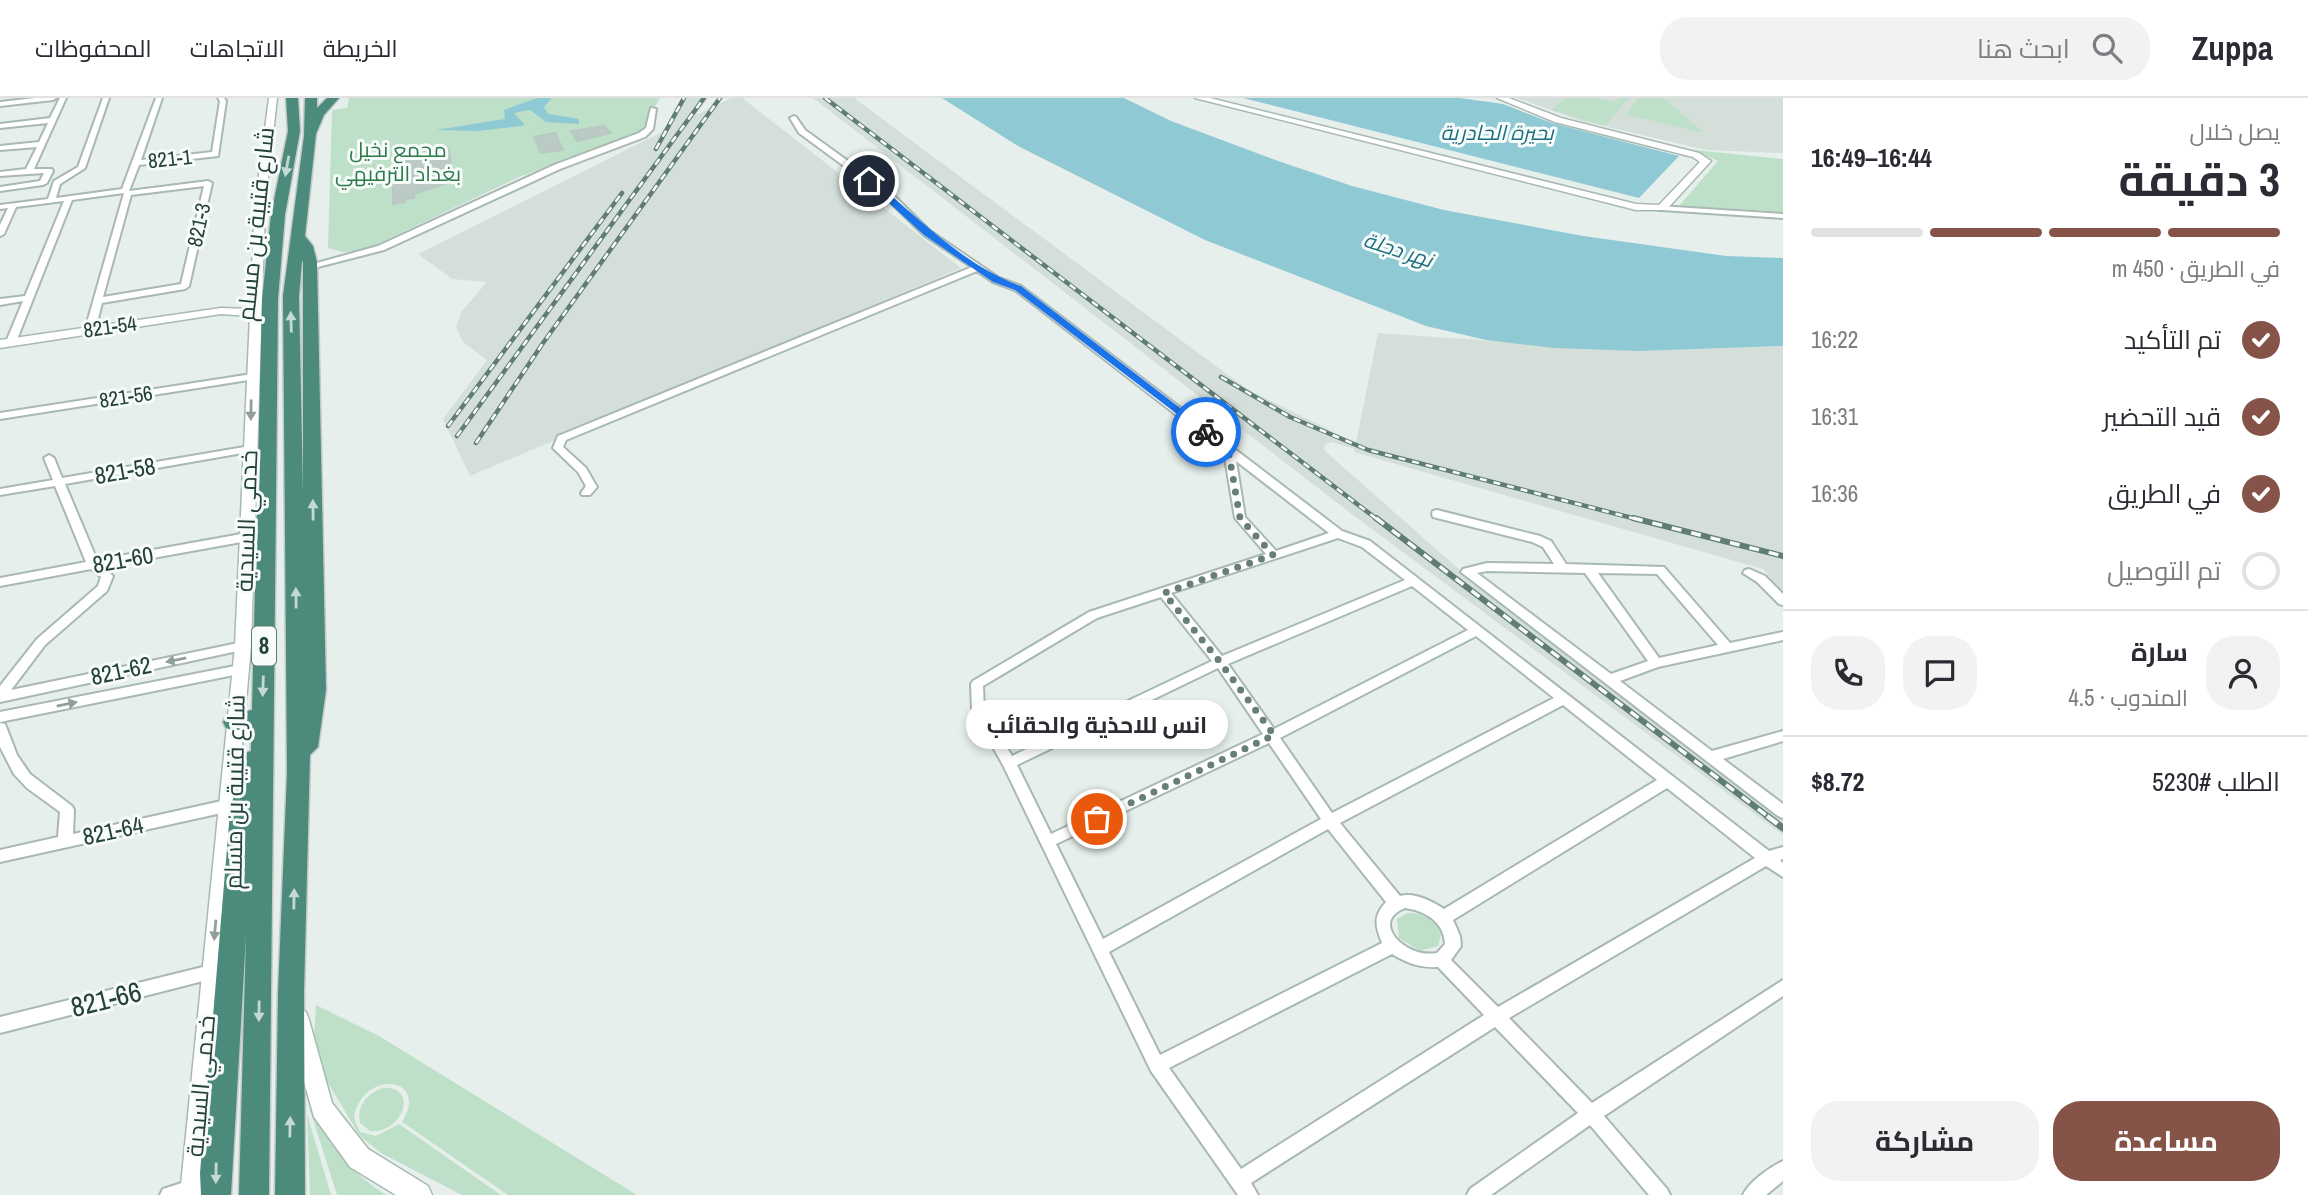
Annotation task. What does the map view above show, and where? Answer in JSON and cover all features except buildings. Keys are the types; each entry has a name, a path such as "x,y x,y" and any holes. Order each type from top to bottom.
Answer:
{"highway":[{"name":"شارع قتيبة بن مسلم","path":"254,1195 270,299 278,215 294,131 292,98"},
{"name":"شارع قتيبة بن مسلم","path":"290,1195 291,993 299,773 291,296 310,136 311,98"},
{"path":"310,136 318,114 332,98"},
{"path":"260,260 265,235 278,215"},
{"path":"298,237 309,251 310,266 315,690 309,737 299,773"},
{"path":"199,1193 215,1173 241,836 246,789 262,721 234,722"}],"main road":[{"path":"291,993 322,1109 359,1158 419,1195"}],"street":[{"path":"0,104 52,98"},
{"path":"29,171 63,98"},
{"path":"0,189 45,181 57,183 78,173 106,98"},
{"name":"821-1","path":"159,98 136,163 215,154 223,101 221,98"},
{"name":"خدمي السيدية","path":"199,1193 211,972 243,646 251,377 260,260 260,205 273,98"},
{"path":"1199,98 1636,207 1783,216"},
{"path":"1502,98 1558,120 1705,159 1705,163 1662,208"},
{"path":"310,266 381,248 557,167 642,135 649,129 653,108"},
{"path":"793,118 802,131 884,192 927,233 996,280 1018,288 1338,534 1366,544 1783,871"},
{"path":"0,126 52,120"},
{"path":"0,148 41,144"},
{"path":"0,207 125,191 136,163"},
{"path":"0,174 50,171 45,181"},
{"path":"51,201 57,183"},
{"name":"821-3","path":"90,330 98,301 128,193 208,183 186,286 98,301"},
{"path":"5,343 28,298 69,198"},
{"path":"0,234 13,205"},
{"path":"586,493 592,487 589,479 558,448 562,438 978,268"},
{"path":"0,302 28,298"},
{"name":"821-54","path":"5,343 255,305"},
{"name":"821-56","path":"0,416 251,377"},
{"name":"821-58","path":"0,492 250,449"},
{"path":"1228,449 1240,518 1273,555"},
{"path":"0,696 41,642 103,587 107,576 93,565 49,458"},
{"path":"1437,514 1536,538 1547,544 1562,567"},
{"path":"1250,1195 1157,1065 1009,763 978,710 977,684 1093,615 1338,534"},
{"name":"821-60","path":"0,582 247,537"},
{"path":"1727,648 1662,571 1487,567 1468,572 1783,812"},
{"path":"1588,568 1656,663"},
{"path":"1749,573 1761,579 1783,601"},
{"path":"1009,763 1220,662 1414,581"},
{"path":"1164,593 1274,735 1330,821 1396,903 1425,905 1443,918 1453,937 1449,954 1441,960 1421,962 1410,959 1392,946 1382,925 1383,916 1396,903"},
{"path":"1047,842 1274,735 1476,631"},
{"path":"1609,680 1656,663 1783,636"},
{"name":"821-62","path":"0,696 243,646"},
{"name":"821-62","path":"0,717 240,670"},
{"path":"1100,949 1330,821 1564,699"},
{"path":"0,728 19,773 38,789 61,802 67,810 65,841"},
{"path":"1710,757 1783,736"},
{"path":"1443,918 1667,781"},
{"name":"821-64","path":"0,856 226,806"},
{"path":"1239,1180 1496,1017 1767,858 1783,853"},
{"path":"1157,1065 1392,946"},
{"path":"1441,960 1591,1114 1661,1195"},
{"name":"821-66","path":"0,1025 211,972"},
{"path":"1476,1195 1591,1114 1783,987"},
{"path":"1752,1195 1783,1170"},
{"path":"169,1195 199,1193"}],"shaded area":[{"path":"684,98 708,98 696,115 731,98 742,98 961,268 470,476 443,419 487,360 463,342 456,327 462,311 487,282 452,279 418,254 662,132"},
{"path":"813,98 854,98 1247,389 1356,443 1378,333 1640,351 1783,346 1783,593 1763,569 1354,452 1355,449 1331,442 1325,444 1324,450 1454,565 1783,814 1783,835 1353,515"},
{"path":"1517,98 1783,98 1783,153 1706,150 1578,120"}],"green space":[{"name":"مجمع نخيل بغداد الترفيهي","path":"349,98 660,98 640,132 519,177 365,250 343,252 328,248 332,110 347,108"},
{"path":"1564,98 1598,98 1615,102 1619,98 1629,98 1605,126 1552,110"},
{"path":"1638,98 1664,98 1704,133 1626,114"},
{"path":"1694,150 1783,159 1783,212 1679,206 1718,161"},
{"path":"1407,913 1418,914 1432,921 1441,935 1438,946 1420,951 1399,938 1397,919"},
{"path":"316,1005 379,1036 637,1195 508,1195 402,1122 409,1106 408,1095 401,1087 392,1084 380,1085 369,1091 359,1102 354,1118 360,1132 376,1136 399,1124 501,1195 462,1195 381,1153 360,1136 317,1059 314,1038"},
{"path":"382,1088 394,1089 401,1094 404,1101 403,1110 391,1125 382,1130 370,1131 360,1123 361,1106 367,1097"},
{"path":"309,1107 341,1156 386,1195 337,1195"},
{"path":"307,1114 331,1195 310,1195"}],"water":[{"path":"537,98 552,98 544,107 548,114 579,119 579,124 546,122 530,110 514,113 525,125 478,131 436,130 505,119 504,110"},
{"name":"نهر دجلة","path":"942,98 1124,98 1171,121 1278,161 1352,186 1444,210 1583,236 1726,256 1783,258 1783,346 1640,351 1555,348 1486,340 1426,326 1205,240 1018,146"},
{"name":"بحيرة الجادرية","path":"1243,98 1460,98 1503,104 1552,123 1679,156 1639,198"}],"railway":[{"path":"656,149 684,98"},
{"path":"457,436 704,98"},
{"path":"476,443 543,343 720,98"},
{"path":"825,98 1378,520"},
{"path":"448,426 622,193"},
{"path":"1221,377 1290,417 1368,450 1640,520"},
{"path":"1376,518 1770,818"},
{"path":"1633,518 1783,556"},
{"path":"1767,816 1783,828"}],"way so far":[{"path":"1097,819 1274,735 1164,593 1273,555 1240,518 1228,449 1206,432"}],"place":[{"name":"انس للاحذية والحقائب","path":"1097,819"}],"route":[{"path":"869,181 905,210 927,233 996,280 1018,288 1206,432"}]}
